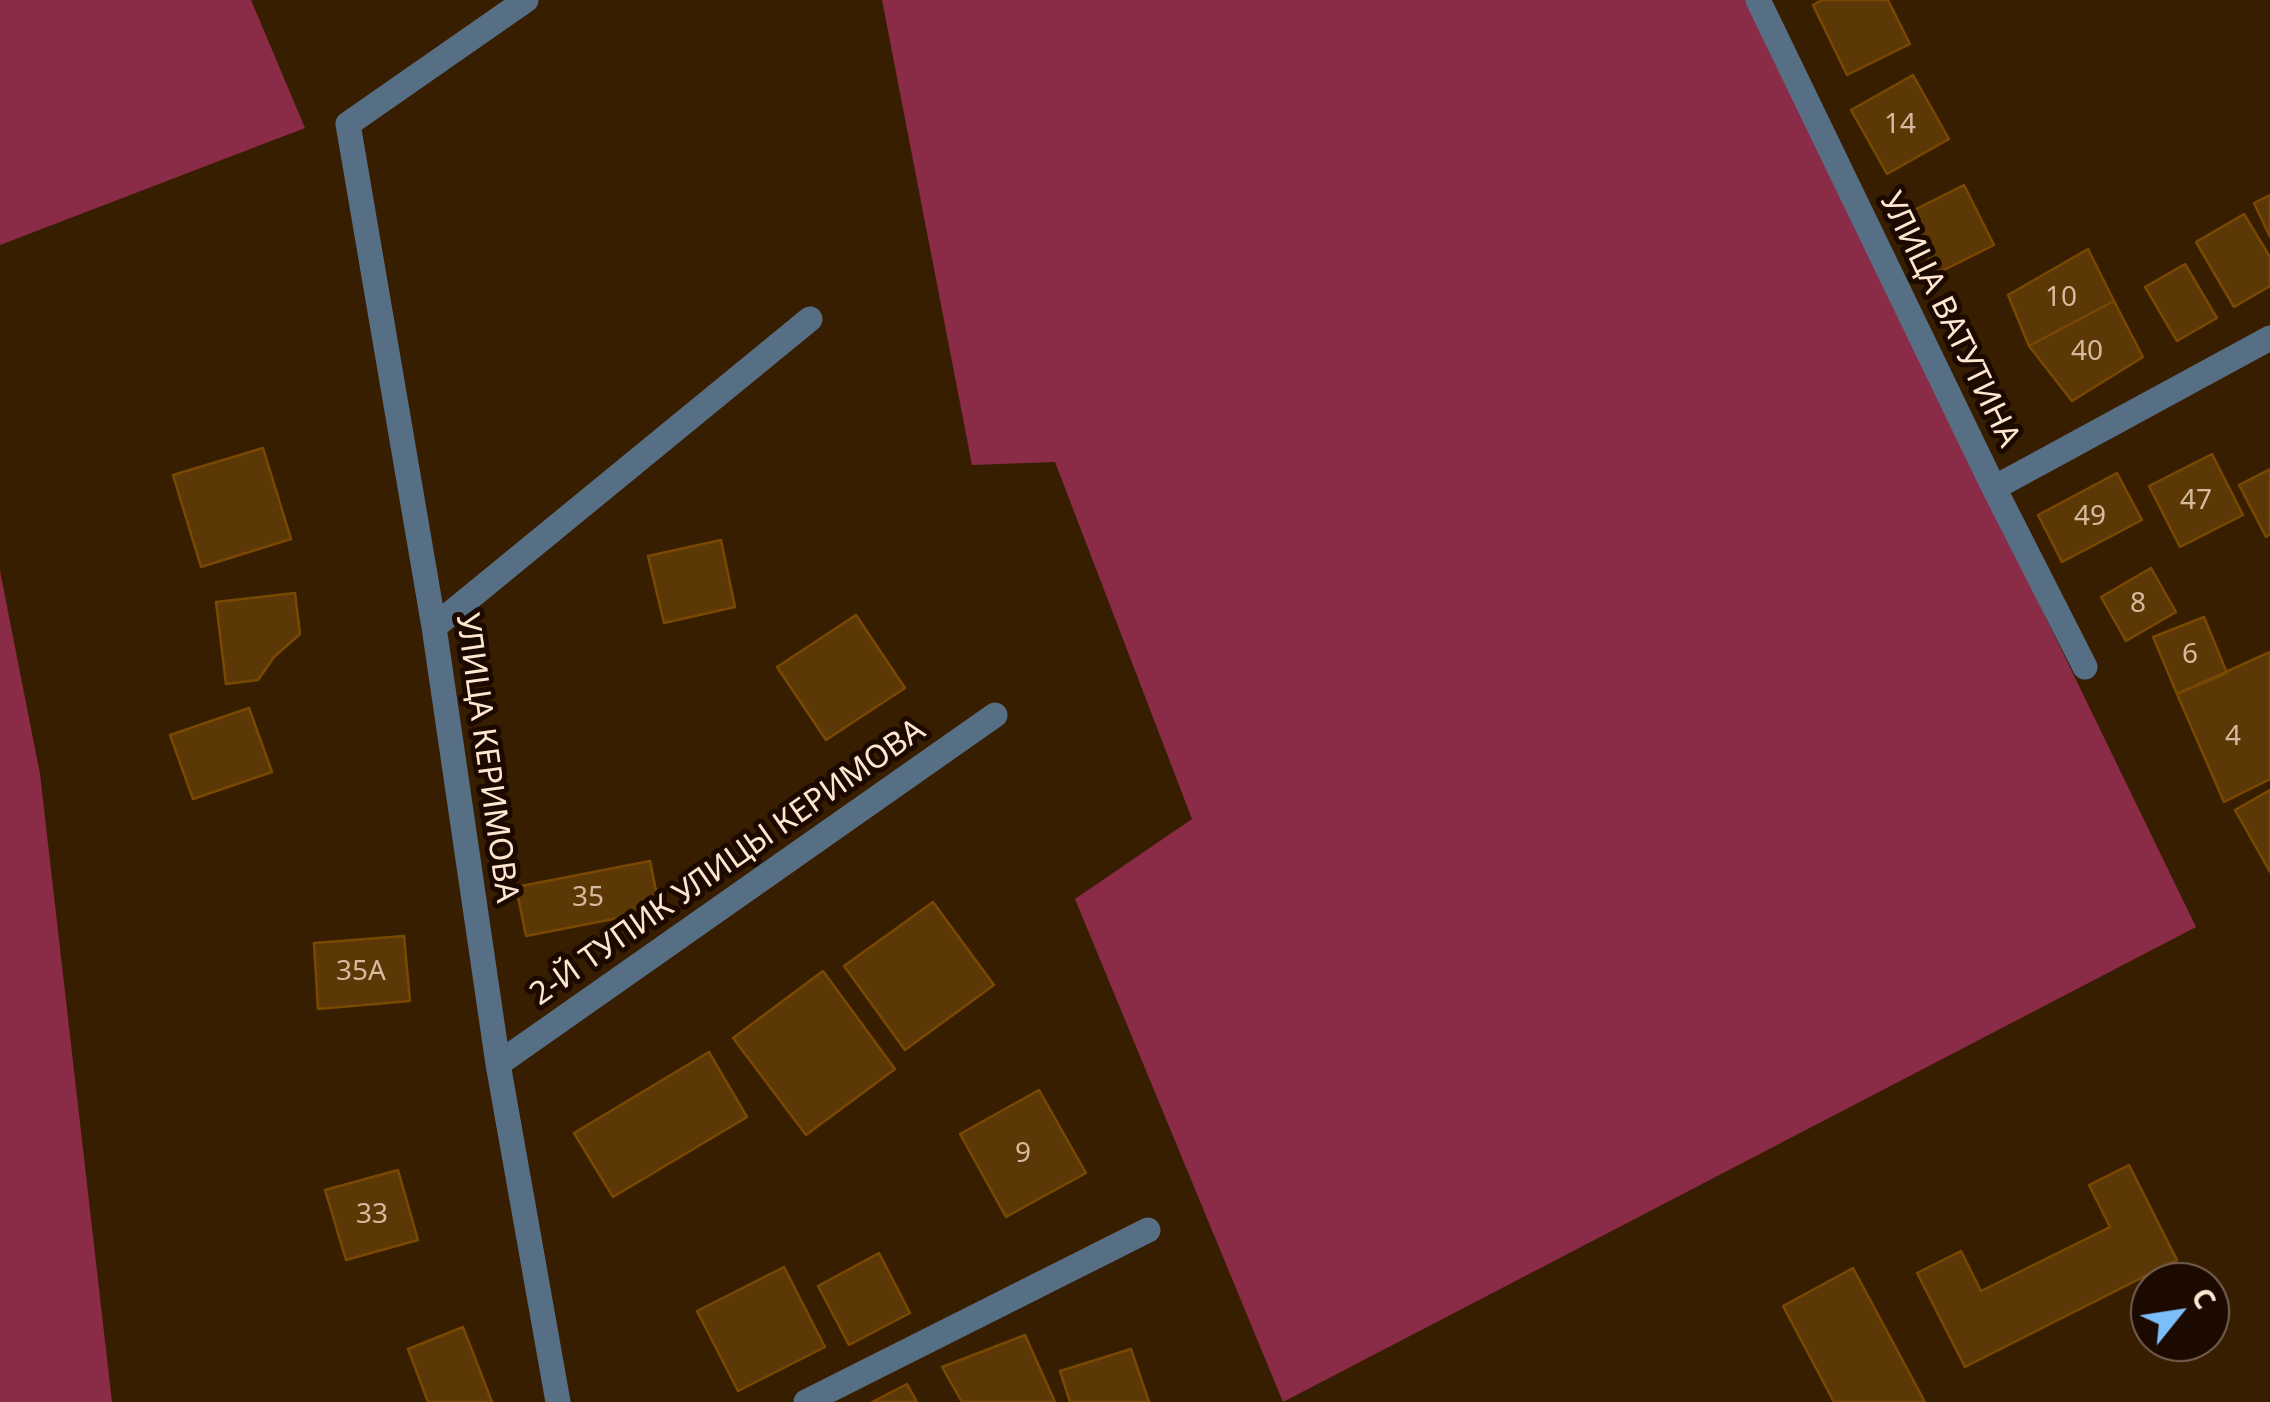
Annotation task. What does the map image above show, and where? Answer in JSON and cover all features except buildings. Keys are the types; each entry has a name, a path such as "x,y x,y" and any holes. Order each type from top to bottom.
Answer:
{"street":[{"name":"УЛИЦА КЕРИМОВА","path":"526,0 348,124 434,627 498,1064 558,1402"},
{"name":"УЛИЦА ВАТУТИНА","path":"1758,0 2085,667"},
{"path":"434,627 810,319"},
{"path":"1994,488 2270,338"},
{"name":"2-Й ТУПИК УЛИЦЫ КЕРИМОВА","path":"498,1064 995,715"},
{"path":"806,1402 1148,1230"}],"shaded area":[{"path":"0,0 251,0 305,128 0,245"},
{"path":"882,0 1746,0 2196,927 1283,1402 1075,899 1192,819 1055,462 972,465"},
{"path":"0,571 40,774 112,1402 0,1402"}]}
